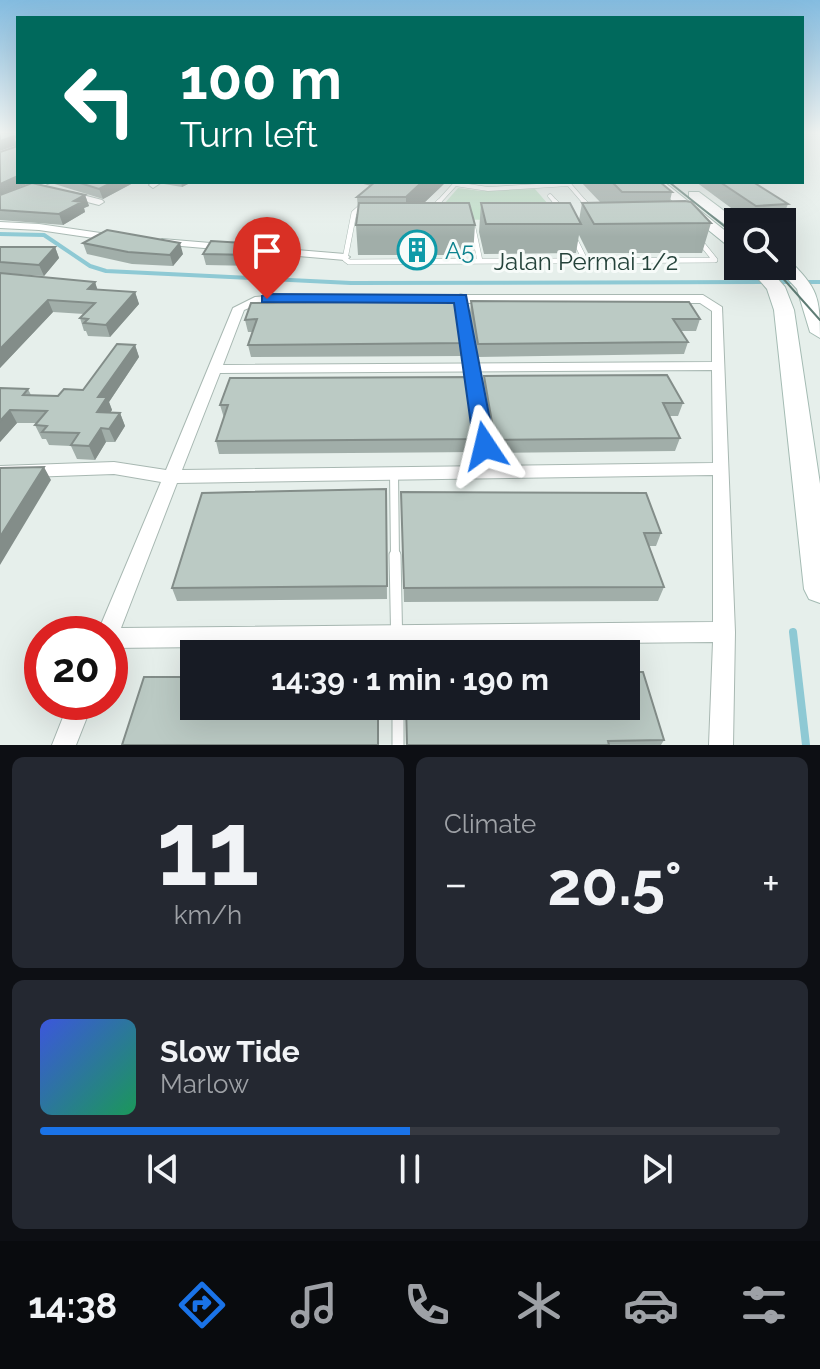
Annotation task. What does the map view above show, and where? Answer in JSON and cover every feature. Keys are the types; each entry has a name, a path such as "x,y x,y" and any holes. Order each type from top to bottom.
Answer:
{"main road":[{"path":"658,184 699,228 724,241"},
{"path":"680,184 724,218"},
{"path":"796,277 815,297 820,332"},
{"path":"767,280 780,297 820,589"},
{"path":"780,297 815,297"}],"street":[{"path":"0,201 43,184"},
{"path":"35,187 99,202"},
{"path":"0,225 39,227 123,239"},
{"path":"151,241 345,257"},
{"path":"117,616 214,369 239,308 245,303 267,299 703,299 718,310 718,469 724,632 721,745"},
{"path":"214,369 718,366"},
{"path":"0,472 114,468 171,477 718,469"},
{"path":"506,640 724,632"},
{"path":"128,637 253,640"},
{"path":"64,745 74,720"}],"lane":[{"path":"426,215 455,184"},
{"path":"461,184 488,189 555,184"},
{"path":"569,184 595,215"},
{"path":"550,196 567,215"},
{"path":"345,257 354,213 366,203"},
{"path":"458,226 488,225"},
{"path":"568,225 585,260"},
{"path":"351,226 364,226"},
{"path":"472,226 480,261"},
{"name":"Jalan Permai 1/2","path":"345,257 349,262 715,260 699,228"},
{"path":"461,298 489,471"},
{"path":"394,472 397,640"},
{"path":"398,720 398,745"}],"green space":[{"path":"458,188 481,191 535,189 561,219 430,220"}],"building":[{"path":"0,168 16,168 16,177 0,184"},
{"path":"36,184 85,195 74,201 82,202 59,214 0,210 0,195"},
{"path":"83,184 109,184 99,189"},
{"path":"373,184 420,184 406,197 357,197"},
{"path":"614,184 662,184 672,192 622,192"},
{"path":"723,184 756,184 788,204 756,206"},
{"path":"691,202 711,223 594,224 582,203"},
{"path":"359,203 469,203 475,225 356,225"},
{"path":"481,203 570,203 581,224 486,224"},
{"path":"107,230 180,243 170,255 128,252 83,243"},
{"path":"211,241 258,244 253,255 203,254"},
{"path":"0,247 55,247 39,265 0,262"},
{"path":"0,273 95,282 88,289 135,292 106,325 84,323 88,319 80,318 95,303 48,300 0,349"},
{"path":"458,301 465,343 248,345 257,319 245,320 251,303"},
{"path":"471,301 689,302 700,319 673,319 688,342 478,344"},
{"path":"117,344 135,345 98,397 107,397 97,412 120,413 109,429 101,428 89,446 71,445 79,433 42,432 47,426 35,425 47,411 10,410 0,421 0,388 28,389 23,395 58,396 64,389 83,390"},
{"path":"667,375 683,403 663,403 680,438 495,440 484,376"},
{"path":"470,377 480,439 216,441 228,405 220,405 230,378"},
{"path":"44,467 0,537 0,468"},
{"path":"386,489 387,586 172,588 202,493"},
{"path":"401,492 646,493 661,533 644,533 664,587 404,588"},
{"path":"640,672 643,672 664,740 608,741 609,745 407,745 406,720 640,720"},
{"path":"144,677 180,677 180,720 378,720 378,745 122,745"}],"waterway":[{"path":"0,234 44,235 90,266 106,271 351,283 820,282"},
{"path":"793,632 806,745"}],"tram line":[{"path":"672,184 724,226"},
{"path":"784,280 820,320"}],"place":[{"name":"A5","path":"417,250"}],"route":[{"path":"267,299 461,298 485,446"}]}
